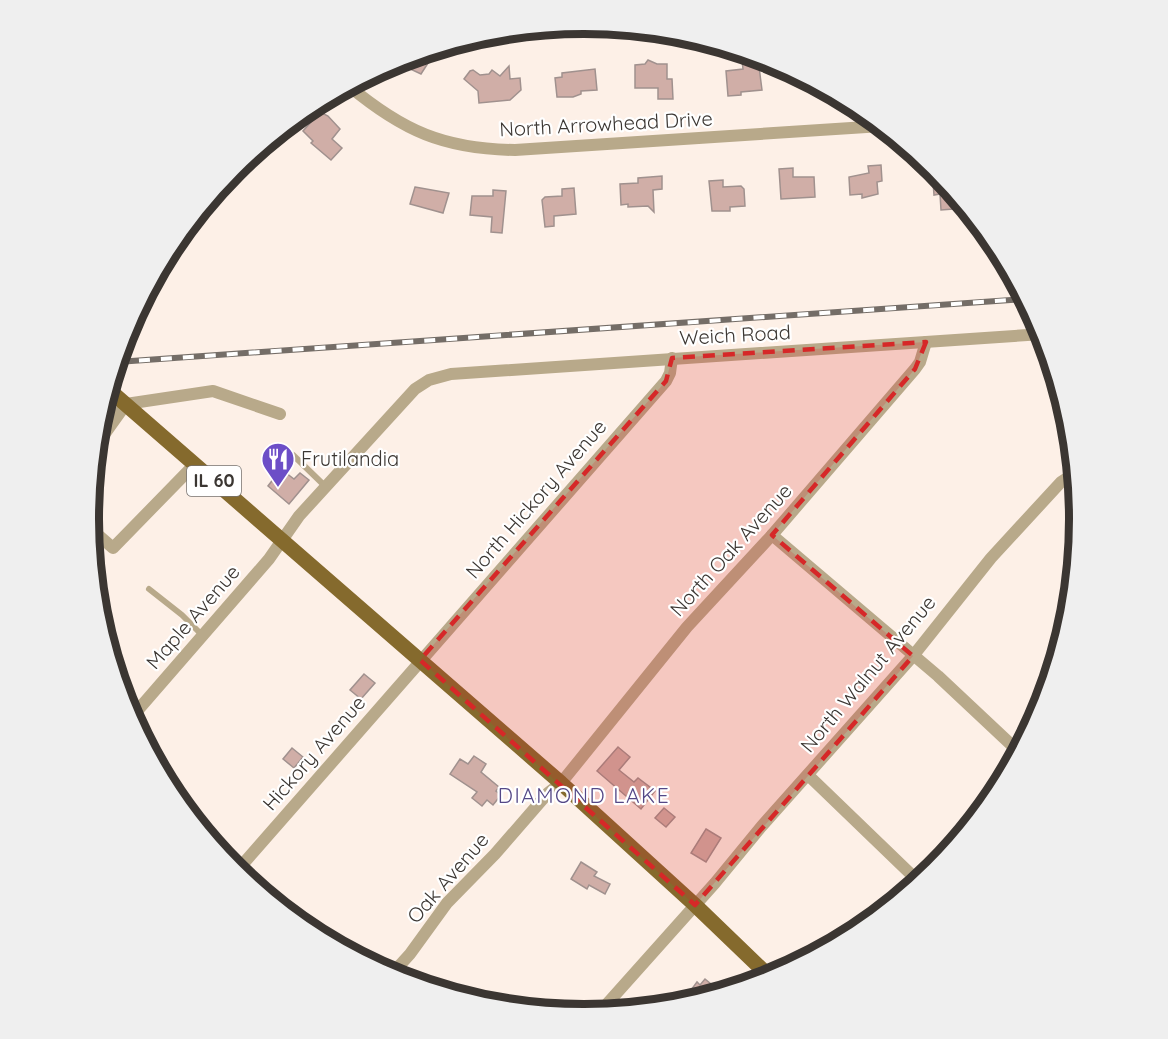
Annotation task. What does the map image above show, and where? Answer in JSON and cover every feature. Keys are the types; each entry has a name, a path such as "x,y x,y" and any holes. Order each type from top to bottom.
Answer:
{"main road":[{"name":"IL 60","path":"116,395 561,783 763,970"}],"street":[{"name":"North Arrowhead Drive","path":"356,92 371,105 416,132 445,142 488,150 868,127"},
{"name":"Weich Road","path":"429,380 451,374 1032,335"},
{"name":"North Oak Avenue","path":"561,783 687,627 772,535 915,369 920,362 926,342"},
{"name":"North Hickory Avenue","path":"420,660 666,381 670,373 672,358"},
{"name":"Maple Avenue","path":"138,710 282,541 299,516 415,389 429,380"},
{"path":"107,430 126,404 213,391 280,414"},
{"path":"100,536 113,548 195,464"},
{"name":"North Walnut Avenue","path":"608,1003 913,656 992,558 1067,478"},
{"path":"772,535 938,676 1013,746"},
{"name":"Hickory Avenue","path":"243,864 420,660"},
{"path":"808,775 913,876"},
{"name":"Oak Avenue","path":"398,968 447,903 495,854 548,793 561,783"}],"lane":[{"path":"286,462 293,456 327,487"},
{"path":"149,589 203,635"}],"highlighted area":[{"path":"926,342 915,369 772,535 913,656 695,905 420,660 666,381 672,358"}],"building":[{"path":"430,59 421,74 408,67"},
{"path":"648,60 657,64 667,64 667,79 672,79 673,99 658,99 658,88 635,88 635,65 645,64"},
{"path":"742,61 759,67 762,90 728,96 726,71 743,69"},
{"path":"509,66 510,79 520,78 521,90 510,100 479,103 478,91 464,79 470,71 473,70 480,75 489,74 492,70 500,76"},
{"path":"595,69 597,90 581,91 581,94 573,97 557,97 555,78 562,77 562,73"},
{"path":"321,112 328,116 340,129 332,139 342,148 331,160 311,143 313,141 303,131"},
{"path":"881,165 882,181 877,182 878,194 862,198 862,194 850,195 849,177 869,173 868,166"},
{"path":"793,168 793,177 814,177 815,197 781,199 779,169"},
{"path":"662,176 662,189 653,190 654,212 648,206 621,205 620,184 638,183 638,178"},
{"path":"723,180 723,187 741,186 744,189 745,206 730,207 730,211 712,211 709,181"},
{"path":"933,183 956,209 941,210 940,194 934,195"},
{"path":"415,187 449,193 443,213 410,204"},
{"path":"574,188 576,214 554,216 554,226 545,227 542,200 545,197 562,196 562,189"},
{"path":"493,190 506,191 502,233 491,232 492,217 470,215 472,196 493,196"},
{"path":"278,473 282,477 286,473 294,479 300,473 309,480 289,504 268,486"},
{"path":"364,674 375,683 361,699 350,690"},
{"path":"618,747 630,757 619,770 634,782 638,778 655,791 641,809 597,771"},
{"path":"292,748 303,757 294,768 283,759"},
{"path":"474,756 486,764 481,772 499,787 496,791 501,795 493,805 487,800 482,806 472,798 477,792 450,774 460,759 468,764"},
{"path":"664,808 675,817 666,827 655,818"},
{"path":"706,829 721,838 706,862 691,853"},
{"path":"581,862 597,872 594,876 610,884 605,894 589,885 587,889 571,879"},
{"path":"705,979 714,987 693,992 691,990 697,982 700,985"}],"railway":[{"path":"126,361 1016,300"}],"place":[{"name":"Frutilandia","path":"278,488"}],"district":[{"name":"DIAMOND LAKE","path":"584,796"}]}
